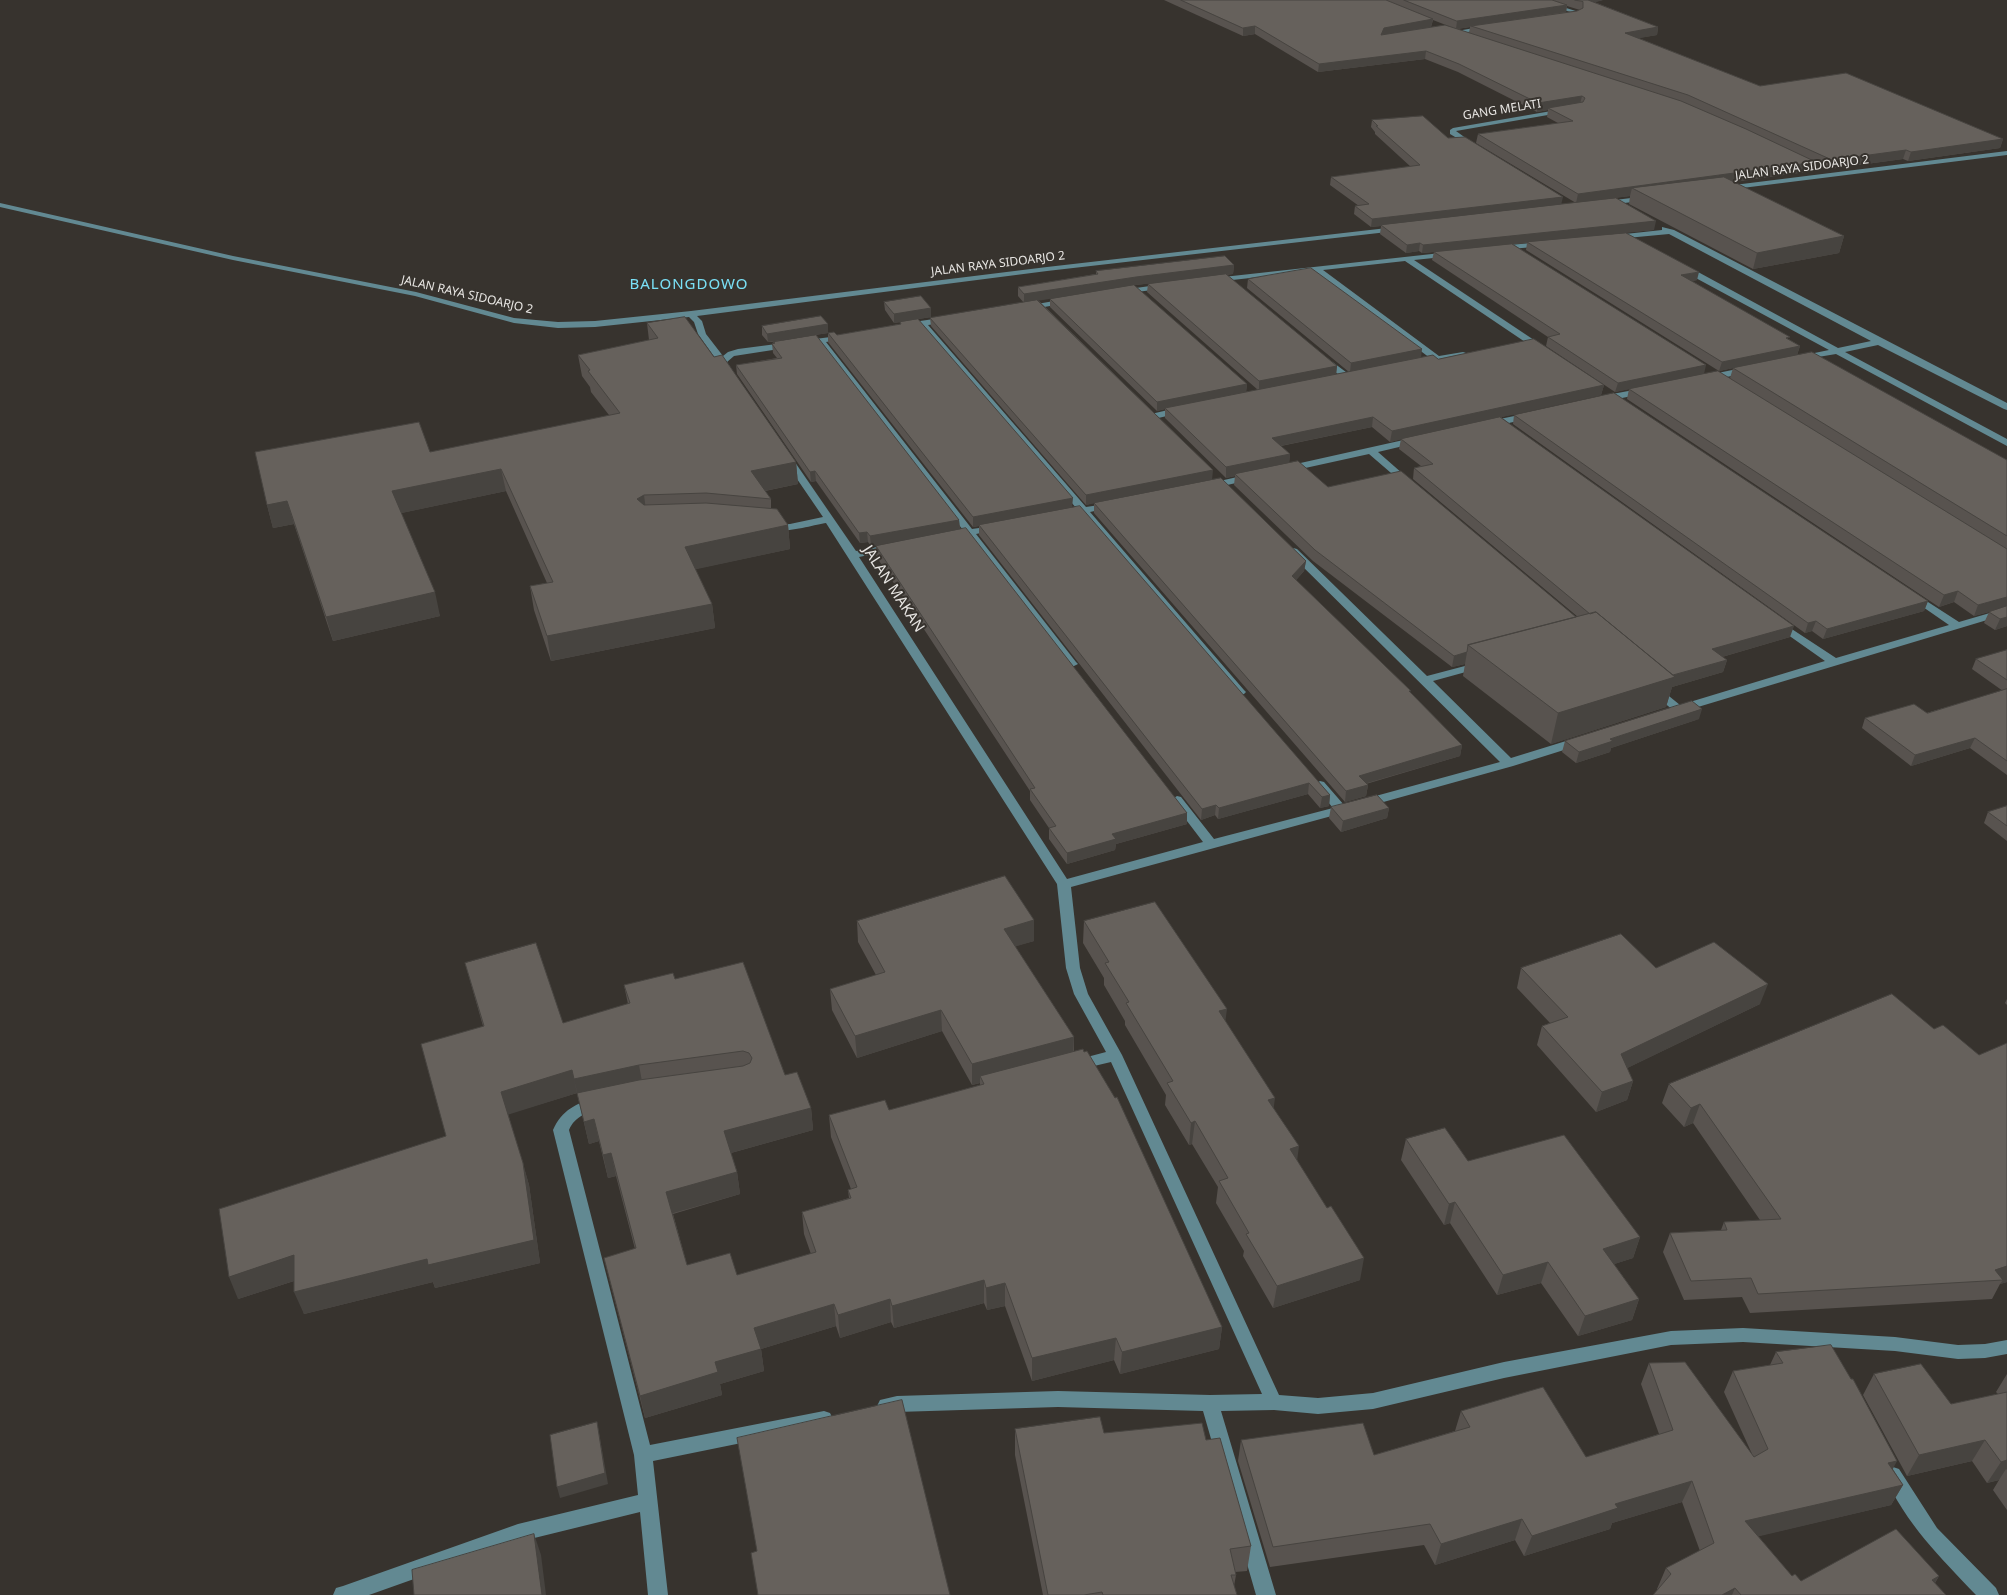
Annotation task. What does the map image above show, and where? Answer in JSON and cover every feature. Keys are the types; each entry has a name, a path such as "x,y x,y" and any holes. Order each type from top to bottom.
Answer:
{"street":[{"path":"1535,0 1579,13 1566,17"},
{"path":"1472,38 1451,31 1491,27"},
{"name":"GANG MELATI","path":"1478,148 1453,134 1453,130 1570,110"},
{"name":"JALAN RAYA SIDOARJO 2","path":"1715,190 2007,153"},
{"path":"1815,167 1833,175"},
{"path":"1600,204 1620,204 1656,197"},
{"path":"1620,204 1632,212"},
{"name":"JALAN RAYA SIDOARJO 2","path":"0,205 233,258 416,294 514,320 558,325 595,324 691,314 1047,269 1410,227"},
{"path":"1656,224 1879,342 2007,407"},
{"path":"1607,238 1671,232"},
{"path":"1626,236 1644,246"},
{"path":"1493,249 1550,243"},
{"path":"1512,247 1528,257"},
{"path":"1208,281 1455,254"},
{"path":"1408,260 1550,354"},
{"path":"1679,265 2007,443"},
{"path":"1315,268 1437,359"},
{"path":"1227,278 1234,285"},
{"path":"1117,292 1139,292 1172,285"},
{"path":"1021,309 1044,309 1079,299"},
{"path":"691,314 698,321 702,334 733,377"},
{"path":"894,328 952,320"},
{"path":"922,324 1250,703"},
{"path":"722,361 731,354 738,352 848,336"},
{"path":"820,340 1079,673"},
{"path":"1791,361 1879,342"},
{"path":"1515,347 1534,344"},
{"path":"1317,352 1347,377"},
{"path":"1410,364 1476,353"},
{"path":"1699,380 1754,368"},
{"path":"1598,386 1630,408"},
{"path":"1595,401 1652,389"},
{"path":"1153,415 1191,408"},
{"path":"1481,426 1504,425 1538,414"},
{"path":"1278,471 1426,438"},
{"name":"JALAN MAKAN","path":"781,448 853,555 1064,884"},
{"path":"1370,450 1415,489"},
{"path":"1196,488 1260,475"},
{"path":"1056,516 1121,503"},
{"path":"763,527 790,526 829,519"},
{"path":"941,538 1008,525"},
{"path":"1286,544 1509,763"},
{"path":"853,555 902,546"},
{"path":"1909,593 1958,626"},
{"path":"1648,685 1673,711 2007,611"},
{"path":"1771,618 1834,664"},
{"path":"1425,680 1492,662"},
{"path":"1274,1402 1115,1055 1081,994 1076,981 1064,884 1509,763 1594,736"},
{"path":"1314,778 1342,809"},
{"path":"1169,790 1212,845"},
{"path":"1060,1070 1115,1055"},
{"path":"609,1102 584,1107 574,1112 567,1119 561,1130 643,1455 658,1595"},
{"path":"868,1410 898,1404 1058,1399 1210,1403 1274,1402 1318,1406 1373,1401 1504,1370 1671,1338 1743,1335 1894,1344 1958,1352 1985,1351 2007,1347"},
{"path":"1822,1340 1831,1357"},
{"path":"1210,1403 1266,1595"},
{"path":"643,1455 839,1416"},
{"path":"1885,1459 1908,1501 1930,1534 1989,1595"},
{"path":"343,1595 518,1534 648,1501"}],"building":[{"path":"1181,0 1386,0 1433,19 1384,28 1381,35 1445,25 1681,101 1816,162 1578,194 1478,134 1573,121 1548,108 1583,102 1585,98 1582,96 1538,103 1459,64 1426,51 1319,64 1255,26 1243,28"},
{"path":"1404,0 1552,0 1567,5 1457,21"},
{"path":"1575,0 1588,0 1658,27 1625,33 1760,86 1846,73 2003,139 1911,152 1906,150 1832,160 1688,95 1471,26 1577,11 1583,8 1583,2"},
{"path":"1423,116 1448,138 1465,137 1563,197 1372,219 1355,206 1369,204 1331,177 1420,165 1376,126 1378,126 1372,120"},
{"path":"1724,177 1844,236 1757,253 1632,188"},
{"path":"1616,198 1656,221 1423,245 1420,243 1407,245 1381,225"},
{"path":"1626,233 1699,272 1681,275 1790,337 1786,338 1800,346 1722,362 1527,242"},
{"path":"1512,244 1706,365 1618,383 1548,337 1560,334 1434,252"},
{"path":"1225,256 1234,265 1136,277 1024,294 1018,287 1098,274 1096,271"},
{"path":"1311,268 1422,349 1351,363 1248,279"},
{"path":"1226,274 1337,366 1259,381 1148,284"},
{"path":"1134,285 1247,384 1157,402 1050,299"},
{"path":"921,296 931,308 894,314 884,302"},
{"path":"1037,300 1213,470 1086,495 930,318"},
{"path":"821,316 828,324 767,334 762,326"},
{"path":"685,317 714,357 722,355 796,462 751,471 771,499 706,493 644,495 637,499 644,505 706,503 777,509 788,525 685,547 712,604 547,636 530,586 553,582 501,469 392,491 435,592 326,617 287,501 267,505 255,452 419,422 430,452 620,413 578,355 658,338 647,323"},
{"path":"918,319 1073,498 973,517 828,333 834,332 837,335 901,324 900,322"},
{"path":"816,335 959,520 870,536 867,532 859,533 815,471 810,472 736,365 782,358 772,344 775,343 773,342"},
{"path":"1534,339 1604,385 1392,431 1373,417 1272,438 1290,454 1226,467 1165,408 1433,355 1438,359"},
{"path":"1812,352 2007,460 2007,536 1733,368"},
{"path":"1718,371 2007,549 2007,597 1978,605 1958,591 1944,595 1629,389"},
{"path":"1614,393 1928,601 1827,629 1816,621 1808,623 1514,415"},
{"path":"1500,417 1794,626 1712,649 1727,660 1673,675 1596,612 1590,614 1414,468 1433,464 1401,439"},
{"path":"1298,461 1328,487 1401,471 1576,617 1468,645 1467,652 1454,656 1315,550 1235,474"},
{"path":"1221,478 1306,561 1292,576 1411,691 1409,691 1462,745 1359,776 1368,785 1346,791 1094,503"},
{"path":"1080,506 1330,795 1322,797 1309,783 1219,808 1216,805 1202,809 979,525"},
{"path":"966,528 1187,813 1112,834 1116,839 1067,853 1049,828 1056,826 1030,789 1035,788 876,546"},
{"path":"2007,606 2007,617 2000,619 1989,612"},
{"path":"1596,612 1675,677 1558,713 1468,645"},
{"path":"2007,650 2007,680 1976,659"},
{"path":"2007,689 2007,761 1975,738 1915,755 1865,718 1914,704 1927,713"},
{"path":"1692,701 1702,709 1610,739 1613,741 1579,752 1565,741"},
{"path":"1377,795 1389,808 1343,821 1331,807"},
{"path":"2007,806 2007,826 1988,812"},
{"path":"1005,876 1034,920 1004,929 1074,1037 972,1064 941,1010 855,1036 830,989 885,972 857,921"},
{"path":"1155,902 1227,1009 1219,1011 1275,1098 1268,1100 1299,1146 1290,1149 1327,1208 1331,1206 1364,1258 1277,1286 1246,1234 1249,1233 1219,1181 1228,1178 1195,1121 1191,1123 1167,1083 1173,1081 1126,1003 1129,1002 1105,963 1109,962 1084,921"},
{"path":"1621,934 1656,968 1714,942 1768,984 1621,1054 1633,1081 1602,1092 1542,1026 1568,1017 1521,968"},
{"path":"536,943 563,1023 630,1003 624,985 673,973 675,979 743,962 785,1075 797,1072 811,1108 724,1131 737,1172 666,1192 687,1265 730,1253 737,1275 816,1252 802,1212 851,1198 848,1190 857,1187 829,1115 885,1100 889,1110 984,1084 980,1076 1083,1049 1084,1052 1087,1051 1115,1098 1117,1097 1222,1327 1122,1352 1116,1338 1032,1358 1005,1283 986,1288 984,1280 892,1306 890,1299 838,1315 834,1304 754,1328 761,1349 715,1362 718,1372 640,1396 604,1258 636,1248 611,1153 603,1155 594,1119 584,1122 577,1093 639,1080 743,1066 750,1063 752,1058 749,1053 743,1051 639,1065 574,1079 572,1070 501,1092 523,1163 534,1240 428,1265 427,1259 294,1292 294,1255 229,1277 219,1209 446,1136 421,1044 484,1026 465,963"},
{"path":"1892,994 1934,1029 1943,1025 1979,1055 2007,1043 2007,1266 1995,1270 2003,1280 1758,1294 1751,1278 1691,1281 1670,1233 1727,1230 1724,1222 1781,1219 1700,1104 1691,1108 1669,1084"},
{"path":"1445,1128 1468,1161 1564,1135 1640,1237 1603,1249 1639,1299 1585,1316 1548,1262 1503,1275 1455,1202 1449,1204 1406,1139"},
{"path":"1831,1345 1851,1379 1853,1379 1897,1461 1888,1463 1903,1485 1745,1521 1792,1576 1795,1574 1801,1581 1896,1529 1939,1576 1932,1580 1946,1595 1741,1595 1735,1588 1722,1595 1653,1595 1671,1574 1666,1568 1714,1543 1692,1481 1615,1504 1618,1508 1532,1536 1522,1519 1441,1544 1430,1524 1273,1547 1241,1440 1363,1423 1374,1455 1470,1427 1461,1411 1543,1387 1586,1457 1673,1430 1649,1363 1685,1362 1754,1457 1768,1449 1733,1371 1783,1363 1776,1352"},
{"path":"1921,1364 1951,1404 2007,1392 2007,1460 2001,1462 1985,1440 1919,1455 1874,1374"},
{"path":"902,1400 950,1595 758,1595 751,1553 757,1551 737,1438"},
{"path":"1100,1417 1104,1433 1202,1423 1206,1440 1220,1438 1251,1546 1230,1549 1236,1575 1231,1575 1237,1595 1103,1595 1102,1592 1084,1595 1048,1595 1015,1429"},
{"path":"597,1422 605,1473 557,1487 550,1435"},
{"path":"534,1534 542,1595 414,1595 412,1570"}],"district":[{"name":"BALONGDOWO","path":"689,285"}]}
